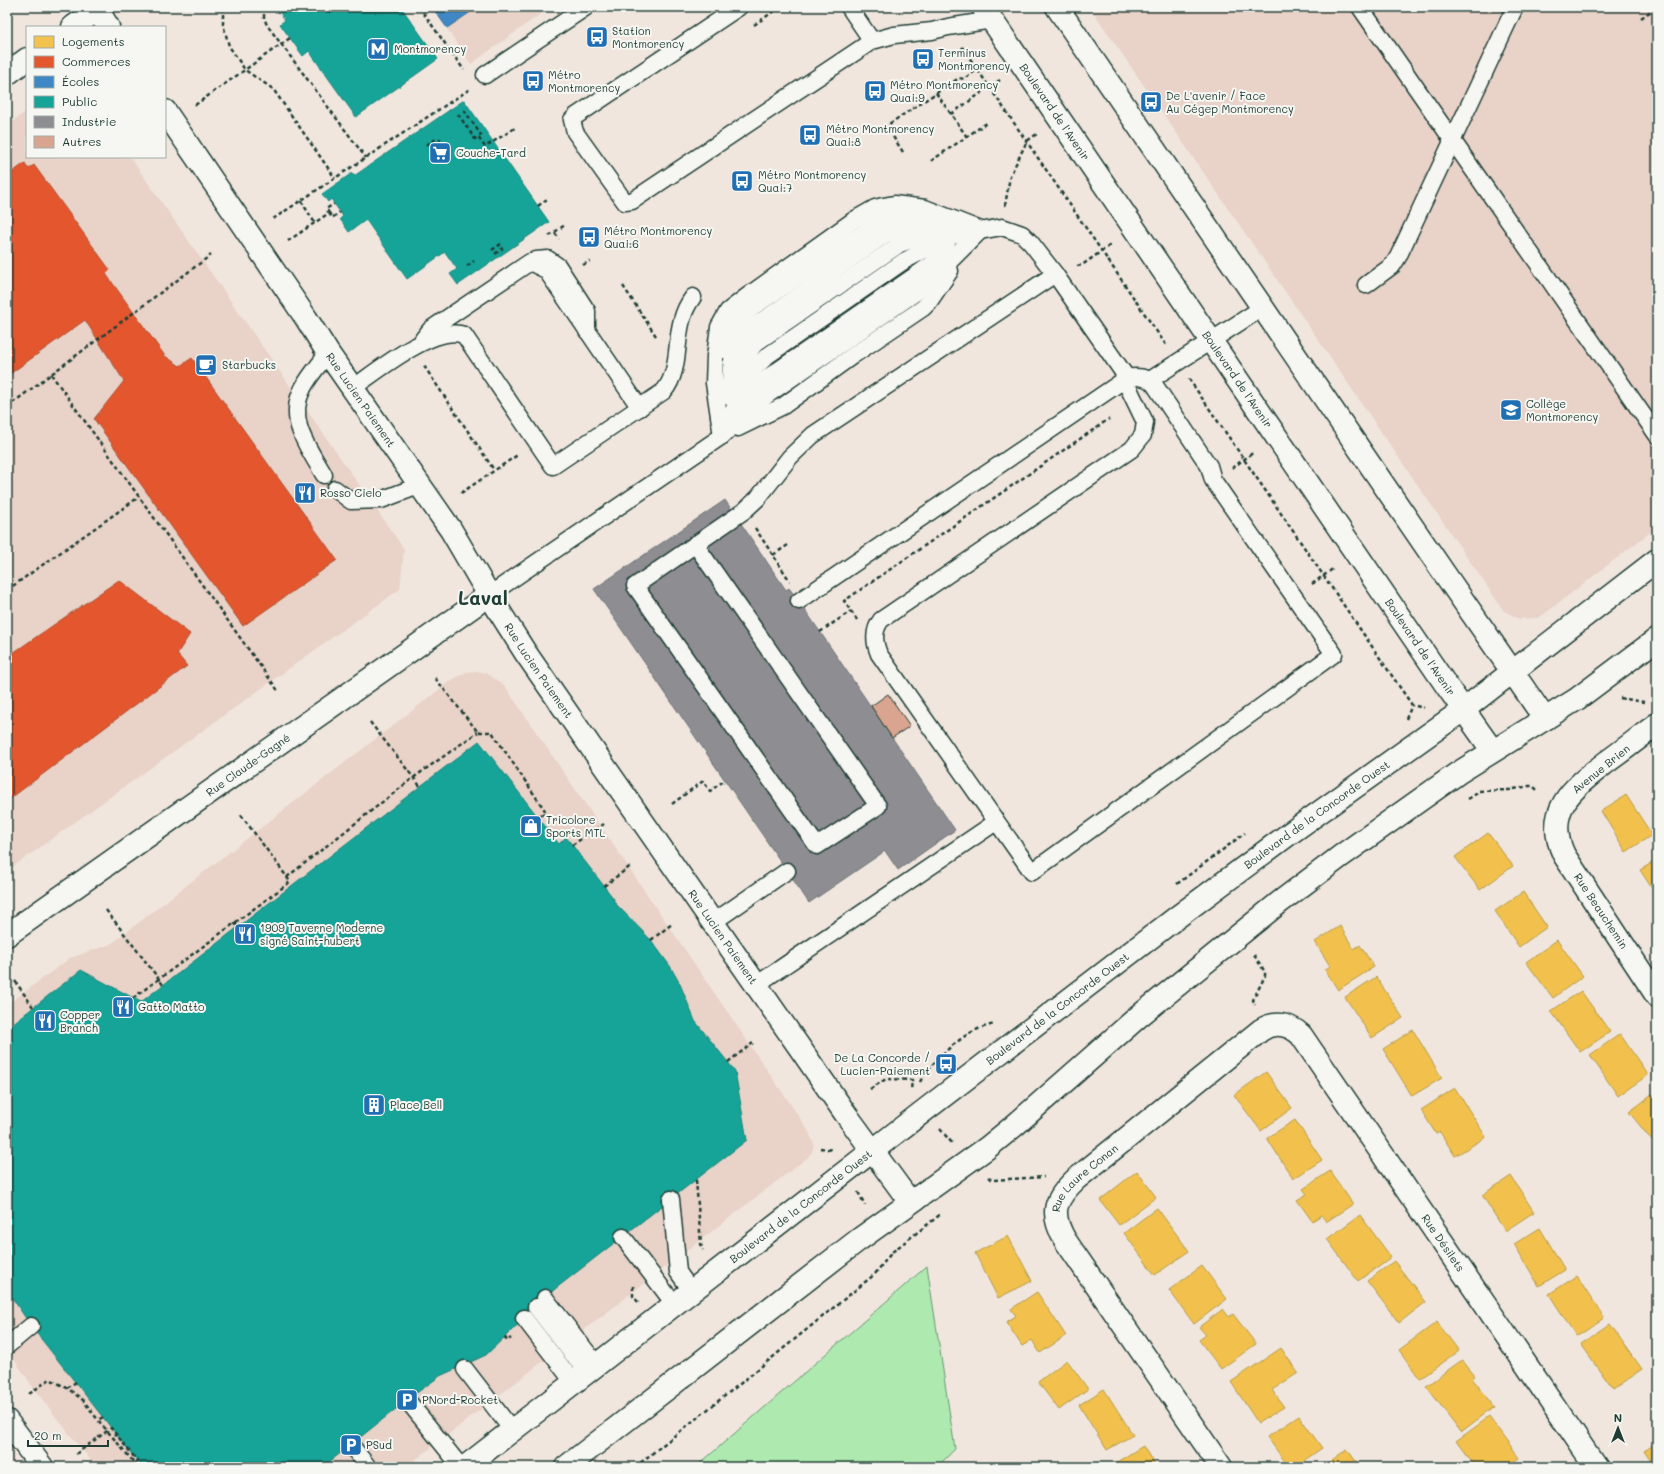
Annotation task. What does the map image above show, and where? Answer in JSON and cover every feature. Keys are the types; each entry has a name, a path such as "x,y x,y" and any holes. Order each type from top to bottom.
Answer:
{"street":[{"path":"1057,7 1447,578 1545,718"},
{"path":"75,26 101,13"},
{"name":"Boulevard de l'Avenir","path":"987,14 1463,710 1492,750"},
{"path":"7,74 26,61"},
{"name":"Rue Lucien Paiement","path":"166,112 328,353 354,388 451,530 489,595 525,652 872,1152 910,1202"},
{"name":"Boulevard de la Concorde Ouest","path":"465,1467 1182,914 1289,834 1463,710 1657,560"},
{"name":"Rue Claude-Gagné","path":"7,935 489,595"},
{"path":"566,1467 878,1226 974,1158 1014,1126 1138,1017 1280,902 1389,822 1492,750 1582,695 1657,639"},
{"name":"Avenue Brien","path":"1557,823 1564,803 1574,788 1657,724"},
{"name":"Rue Beauchemin","path":"1557,823 1558,842 1564,855 1657,996"},
{"name":"Rue Laure Conan","path":"1221,1467 1064,1240 1056,1221 1055,1208 1057,1201 1064,1190 1076,1179 1261,1030 1270,1025 1285,1026"},
{"name":"Rue Désilets","path":"1285,1026 1293,1029 1301,1035 1319,1060 1596,1467"},
{"path":"7,1421 42,1467"}],"lane":[{"path":"480,80 586,7"},
{"path":"739,7 572,120 575,132 625,202 632,201 872,41 894,35 932,31 987,14"},
{"path":"849,7 872,41"},
{"path":"1360,7 1452,142 1657,435"},
{"path":"1366,285 1393,265 1398,257 1515,7"},
{"path":"722,436 714,383 715,356 719,328 728,311 746,296 854,220 875,208 899,204 925,208 981,230"},
{"path":"722,436 729,399 733,351 743,334 891,232 900,229 949,232 1002,227 1022,234 1031,242 1055,274 1127,378 1129,389 1145,422 1143,435 1132,449 881,620 877,626 875,639 879,654 1032,872 1334,654 1213,480 1209,466 1150,380 1138,376 1127,378 799,601"},
{"path":"489,595 722,436 766,396 924,287 981,230"},
{"path":"722,436 743,398 754,369 767,356 904,261 923,251 981,230"},
{"path":"354,388 418,344 432,329 450,316 530,262 540,259 548,259 558,266 588,311 587,331 640,408"},
{"path":"695,544 878,806 817,846 635,586 695,544 744,512 758,498 790,457 813,435 1055,274"},
{"path":"418,344 454,332 464,335 553,466 640,408 669,386 674,371 683,312 692,297"},
{"path":"1150,380 1262,308"},
{"path":"324,475 299,430 296,407 303,388 328,353"},
{"path":"335,489 351,501 381,500 421,485"},
{"path":"756,985 996,822"},
{"path":"712,923 787,871"},
{"path":"671,1199 678,1272 692,1292"},
{"path":"623,1236 674,1305"},
{"path":"540,1303 586,1374"},
{"path":"524,1318 586,1374"},
{"path":"7,1346 31,1326"},
{"path":"465,1369 512,1430"},
{"path":"407,1400 461,1467"},
{"path":"351,1445 368,1467"}],"path":[{"path":"223,7 223,24 229,46 245,70 273,89 335,178"},
{"path":"264,7 264,18 267,25 366,158"},
{"path":"419,7 466,73"},
{"path":"1641,18 1657,7"},
{"path":"195,105 290,38"},
{"path":"960,44 1169,350"},
{"path":"903,152 886,126 958,78 964,79 978,69"},
{"path":"273,219 366,158 480,80"},
{"path":"951,114 1000,80"},
{"path":"936,94 967,137"},
{"path":"464,110 481,136 478,137"},
{"path":"458,114 475,139 478,137"},
{"path":"931,161 988,122"},
{"path":"478,137 485,147 515,128"},
{"path":"1002,227 1010,176 1027,141 1036,134"},
{"path":"426,145 434,140 440,139"},
{"path":"538,206 547,199"},
{"path":"301,200 315,223"},
{"path":"334,204 326,209 332,218 340,212"},
{"path":"288,241 329,213"},
{"path":"543,241 565,225"},
{"path":"492,250 501,244"},
{"path":"1082,265 1112,244"},
{"path":"495,254 503,248"},
{"path":"7,407 212,255"},
{"path":"467,266 474,261"},
{"path":"623,286 659,340"},
{"path":"422,363 494,470"},
{"path":"51,374 279,692"},
{"path":"1187,377 1412,705 1405,720"},
{"path":"861,626 844,601 1109,420"},
{"path":"461,493 522,452"},
{"path":"1231,469 1254,452"},
{"path":"7,590 139,497"},
{"path":"755,528 790,581"},
{"path":"773,555 788,545"},
{"path":"1309,586 1334,568"},
{"path":"820,632 851,612"},
{"path":"435,678 478,732"},
{"path":"1620,698 1646,702"},
{"path":"370,722 420,786"},
{"path":"287,877 413,778 478,732 492,732 546,812 538,817"},
{"path":"672,804 703,781 710,791 724,780"},
{"path":"1466,800 1479,792 1509,790 1529,786 1532,786 1538,791"},
{"path":"134,998 290,882 241,814"},
{"path":"572,845 604,824"},
{"path":"604,886 632,865"},
{"path":"106,910 163,985"},
{"path":"234,923 238,927"},
{"path":"651,940 672,924"},
{"path":"1248,960 1260,950"},
{"path":"1254,955 1265,972 1265,976 1254,1000 1255,1005"},
{"path":"15,981 33,1007"},
{"path":"728,1062 753,1043"},
{"path":"870,1089 886,1079 912,1080 910,1091"},
{"path":"938,1127 955,1147"},
{"path":"820,1148 833,1149 878,1226"},
{"path":"988,1176 992,1180 1045,1177"},
{"path":"696,1180 701,1244 703,1251"},
{"path":"634,1467 741,1383 875,1274 892,1252 947,1209"},
{"path":"29,1394 50,1379 67,1388 83,1400 106,1431 138,1467"},
{"path":"67,1388 76,1382"},
{"path":"98,1420 103,1417"},
{"path":"76,1454 111,1428 142,1467"}],"shaded area":[{"path":"432,7 550,7 471,64"},
{"name":"Collège Montmorency","path":"1090,7 1657,7 1657,527 1543,615 1537,618 1519,619 1504,611"},
{"path":"26,112 26,158 131,158 404,549 400,589 7,871 7,125"},
{"name":"Place Bell","path":"476,671 486,673 504,685 808,1130 814,1144 812,1152 807,1158 406,1467 96,1467 37,1393 7,1349 7,1005 70,958 111,944 449,682 466,672"}],"green space":[{"path":"927,1266 955,1449 937,1467 696,1467"}],"building: Logements":[{"path":"1626,795 1652,835 1626,852 1601,811"},
{"path":"1488,833 1513,866 1480,890 1455,857"},
{"path":"1657,860 1657,896 1640,870"},
{"path":"1523,892 1547,927 1519,947 1495,911"},
{"path":"1340,926 1354,949 1360,945 1374,967 1338,990 1325,970 1330,966 1315,942"},
{"path":"1557,940 1583,976 1553,998 1526,962"},
{"path":"1376,977 1403,1018 1372,1038 1345,997"},
{"path":"1581,991 1610,1032 1580,1052 1551,1011"},
{"path":"1413,1030 1442,1078 1412,1096 1383,1049"},
{"path":"1620,1034 1648,1075 1618,1096 1590,1055"},
{"path":"1266,1072 1292,1108 1261,1131 1234,1095"},
{"path":"1455,1088 1486,1137 1455,1156 1440,1132 1436,1134 1421,1110"},
{"path":"1652,1095 1657,1101 1657,1147 1629,1112"},
{"path":"1295,1120 1322,1160 1293,1179 1267,1138"},
{"path":"1137,1171 1156,1197 1119,1225 1100,1200"},
{"path":"1330,1171 1353,1204 1326,1222 1322,1215 1312,1221 1297,1200 1307,1194 1303,1189"},
{"path":"1511,1176 1534,1212 1505,1231 1482,1195"},
{"path":"1157,1208 1189,1251 1155,1275 1124,1233"},
{"path":"1360,1215 1391,1257 1358,1281 1327,1239"},
{"path":"1540,1228 1565,1270 1539,1286 1514,1244"},
{"path":"1008,1236 1032,1281 998,1298 975,1253"},
{"path":"1394,1261 1426,1302 1399,1323 1367,1281"},
{"path":"1202,1266 1227,1299 1194,1324 1169,1290"},
{"path":"1577,1276 1604,1318 1576,1336 1549,1294"},
{"path":"1037,1292 1066,1336 1040,1353 1032,1340 1022,1346 1006,1322 1016,1316 1011,1309"},
{"path":"1223,1309 1229,1317 1233,1314 1256,1344 1221,1369 1199,1340 1206,1335 1199,1327"},
{"path":"1437,1322 1459,1351 1420,1379 1399,1350"},
{"path":"1610,1324 1642,1369 1613,1389 1581,1344"},
{"path":"1281,1348 1298,1373 1272,1390 1284,1407 1258,1423 1231,1382"},
{"path":"1067,1360 1088,1389 1059,1410 1038,1382"},
{"path":"1462,1360 1475,1376 1472,1378 1494,1407 1461,1432 1426,1386"},
{"path":"1104,1389 1133,1435 1107,1450 1079,1405"},
{"path":"1299,1416 1322,1448 1295,1467 1289,1467 1267,1437"},
{"path":"1489,1417 1520,1458 1508,1467 1475,1467 1456,1441"},
{"path":"1657,1444 1657,1467 1654,1467 1644,1452"},
{"path":"1143,1446 1156,1467 1118,1467 1115,1463"},
{"path":"1347,1449 1360,1467 1330,1467 1331,1466 1328,1463"}],"building: Commerces":[{"path":"25,163 28,169 34,165 110,270 106,274 165,356 180,366 192,358 337,560 243,626 94,419 124,381 85,320 7,376 7,176"},
{"path":"119,580 190,634 177,654 187,666 7,801 7,657"}],"building: Écoles":[{"path":"432,7 478,7 447,28"}],"building: Public":[{"name":"Montmorency","path":"276,7 401,7 438,59 356,117 309,51 303,56 280,24 285,20"},
{"path":"464,100 549,222 458,285 450,274 457,269 445,252 407,279 366,220 349,232 340,219 343,216 331,199 328,202 322,194 352,173 354,176"},
{"name":"Place Bell","path":"479,741 559,844 566,837 614,899 614,902 651,940 670,966 680,984 695,1021 735,1071 747,1140 555,1289 486,1355 440,1376 407,1400 323,1467 142,1467 31,1326 7,1290 7,1028 81,970 141,1002"}],"building: Industrie":[{"path":"725,500 786,590 789,588 799,601 955,830 898,870 885,851 809,903 594,589"}],"building: Autres":[{"path":"888,694 910,726 892,738 871,706"}],"place":[{"name":"Station Montmorency","path":"597,37"},
{"name":"Montmorency","path":"378,49"},
{"name":"Terminus Montmorency","path":"923,59"},
{"name":"Métro Montmorency","path":"533,81"},
{"name":"Métro Montmorency Quai:9","path":"875,91"},
{"name":"De L'avenir / Face Au Cégep Montmorency","path":"1151,102"},
{"name":"Métro Montmorency Quai:8","path":"810,135"},
{"name":"Couche-Tard","path":"440,153"},
{"name":"Métro Montmorency Quai:7","path":"742,181"},
{"name":"Métro Montmorency Quai:6","path":"589,237"},
{"name":"Starbucks","path":"206,365"},
{"name":"Collège Montmorency","path":"1511,410"},
{"name":"Rosso Cielo","path":"305,493"},
{"name":"Tricolore Sports MTL","path":"531,826"},
{"name":"1909 Taverne Moderne signé Saint-hubert","path":"245,934"},
{"name":"Gatto Matto","path":"123,1007"},
{"name":"Copper Branch","path":"45,1021"},
{"name":"De La Concorde / Lucien-Paiement","path":"946,1064"},
{"name":"Place Bell","path":"374,1105"},
{"name":"PNord-Rocket","path":"407,1400"},
{"name":"PSud","path":"351,1445"}],"district":[{"name":"Laval","path":"483,598"}]}
